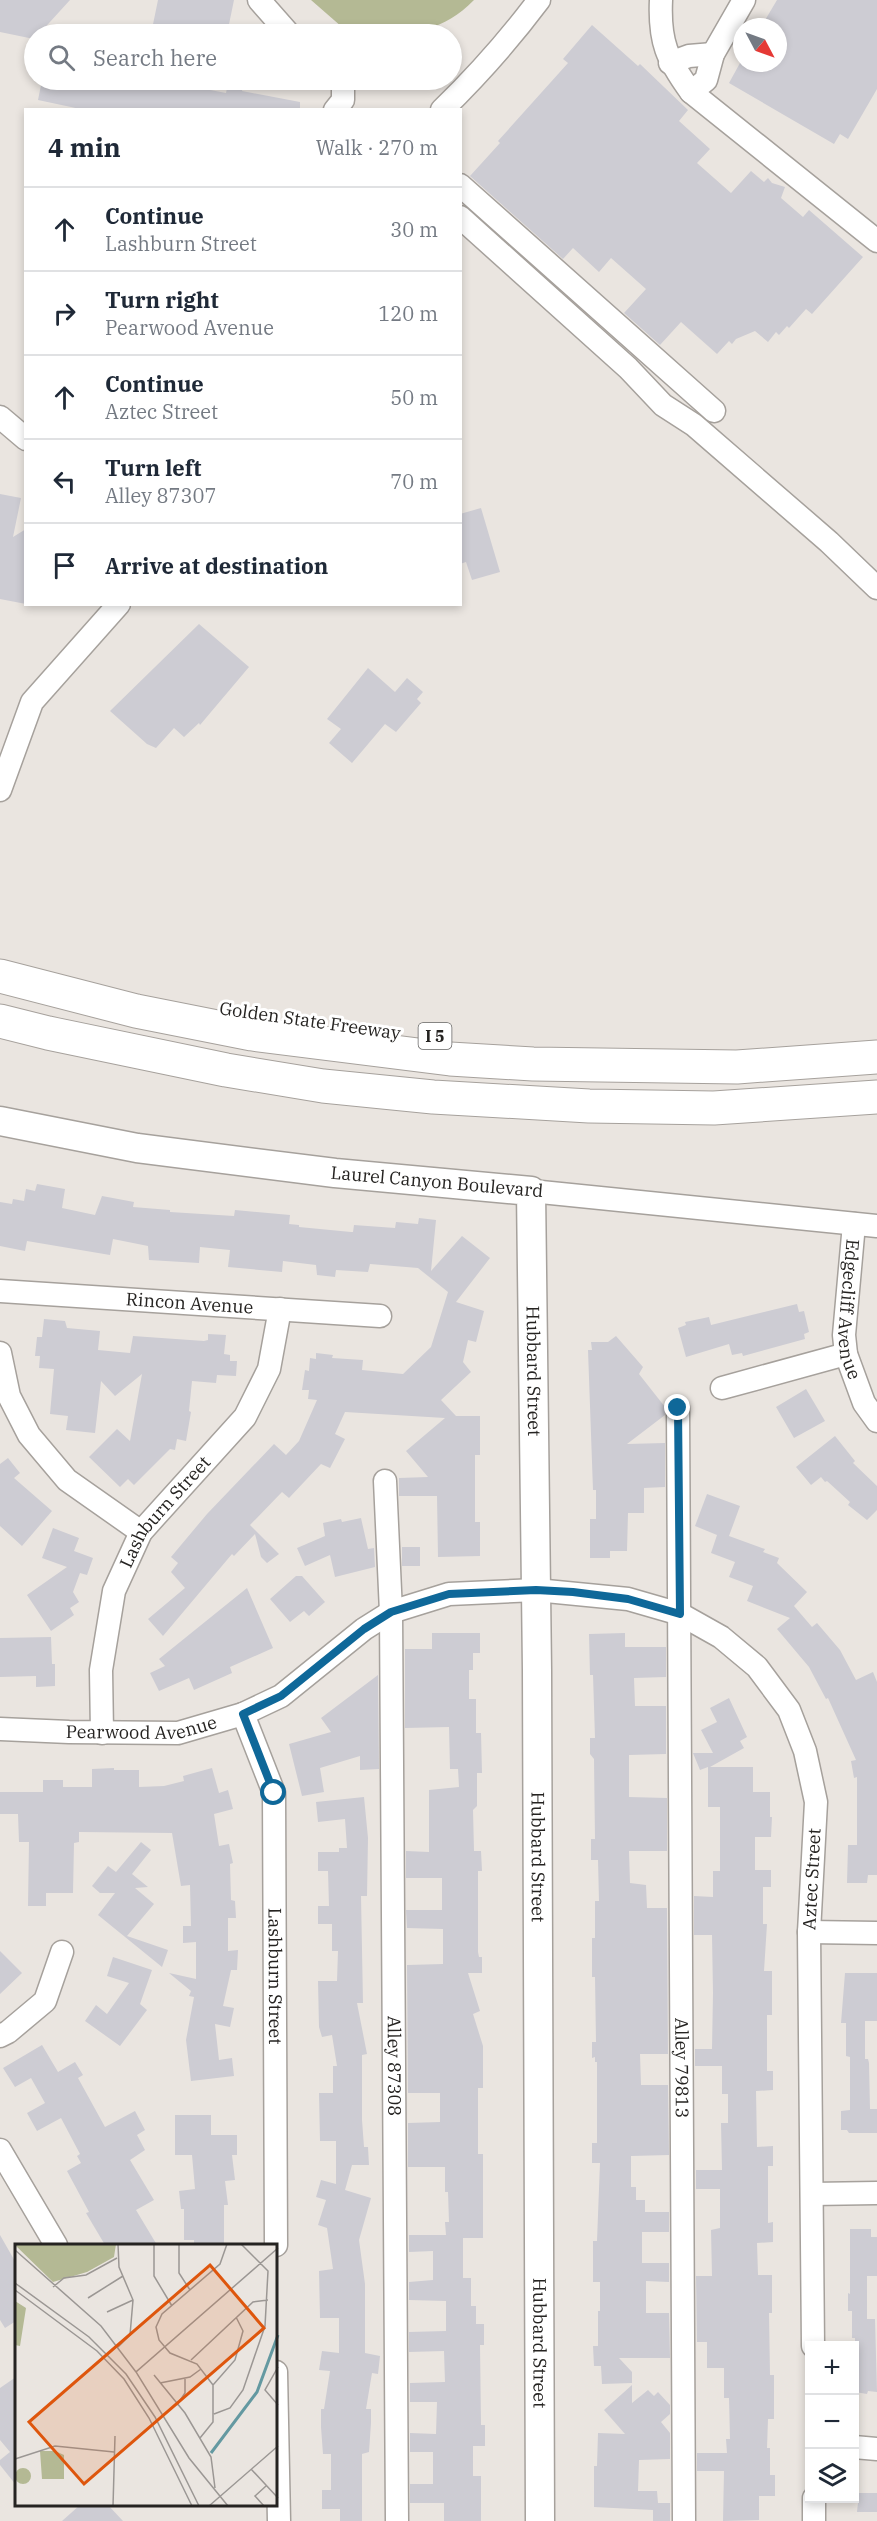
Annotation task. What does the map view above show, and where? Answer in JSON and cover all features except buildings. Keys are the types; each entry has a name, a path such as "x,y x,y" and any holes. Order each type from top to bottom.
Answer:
{"highway":[{"name":"Golden State Freeway","path":"0,959 77,980 232,1011 398,1034 564,1046 723,1048 877,1039"},
{"path":"0,976 136,1011 252,1034 450,1059 533,1064 737,1067 877,1057"},
{"path":"0,994 173,1036 314,1058 467,1077 663,1084 877,1073"},
{"path":"0,1021 226,1070 322,1086 433,1097 589,1106 714,1108 877,1097"}],"main road":[{"name":"Laurel Canyon Boulevard","path":"0,1121 137,1148 335,1173 531,1191"},
{"name":"Hubbard Street","path":"531,1191 536,1590 540,2521"}],"street":[{"path":"259,0 280,24"},
{"path":"444,108 479,74 539,0"},
{"path":"661,0 660,27 670,63 692,92 877,242"},
{"path":"692,92 706,80 713,54 744,0"},
{"path":"670,63 689,56 713,54"},
{"path":"337,108 343,100 343,90"},
{"path":"462,187 714,411"},
{"path":"462,219 628,368 663,405 694,425 877,588"},
{"path":"0,417 24,437"},
{"path":"0,790 32,702 117,606"},
{"name":"Laurel Canyon Boulevard","path":"531,1191 877,1226"},
{"name":"Edgecliff Avenue","path":"854,1224 844,1335 846,1354 864,1403 877,1421"},
{"name":"Rincon Avenue","path":"0,1291 380,1316"},
{"name":"Lashburn Street","path":"102,1733 100,1670 114,1591 141,1532 245,1417 270,1369 280,1309"},
{"path":"0,1353 9,1396 29,1435 67,1480 141,1532"},
{"path":"723,1388 846,1354"},
{"name":"Alley 79813","path":"678,1408 684,2521"},
{"name":"Alley 87308","path":"385,1481 391,1612 398,2521"},
{"name":"Pearwood Avenue","path":"0,1729 178,1733 243,1714 281,1696 364,1629 391,1612 449,1594 536,1590"},
{"name":"Aztec Street","path":"536,1590 628,1599 680,1614 721,1637 757,1666 789,1710 805,1751 816,1802 809,1932 813,2341"},
{"name":"Lashburn Street","path":"243,1714 274,1793 276,2244"},
{"path":"809,1932 877,1933"},
{"path":"0,2036 45,2001 62,1952"},
{"path":"0,2150 55,2244"},
{"path":"812,2194 877,2193"},
{"path":"859,2447 877,2449"},
{"path":"278,2471 279,2521"},
{"path":"814,2503 814,2521"}],"green space":[{"path":"311,0 474,0 460,12 439,24 339,24"}],"route":[{"path":"274,1793 243,1714 281,1696 364,1629 391,1612 449,1594 536,1590 628,1599 680,1614 678,1408"}]}
